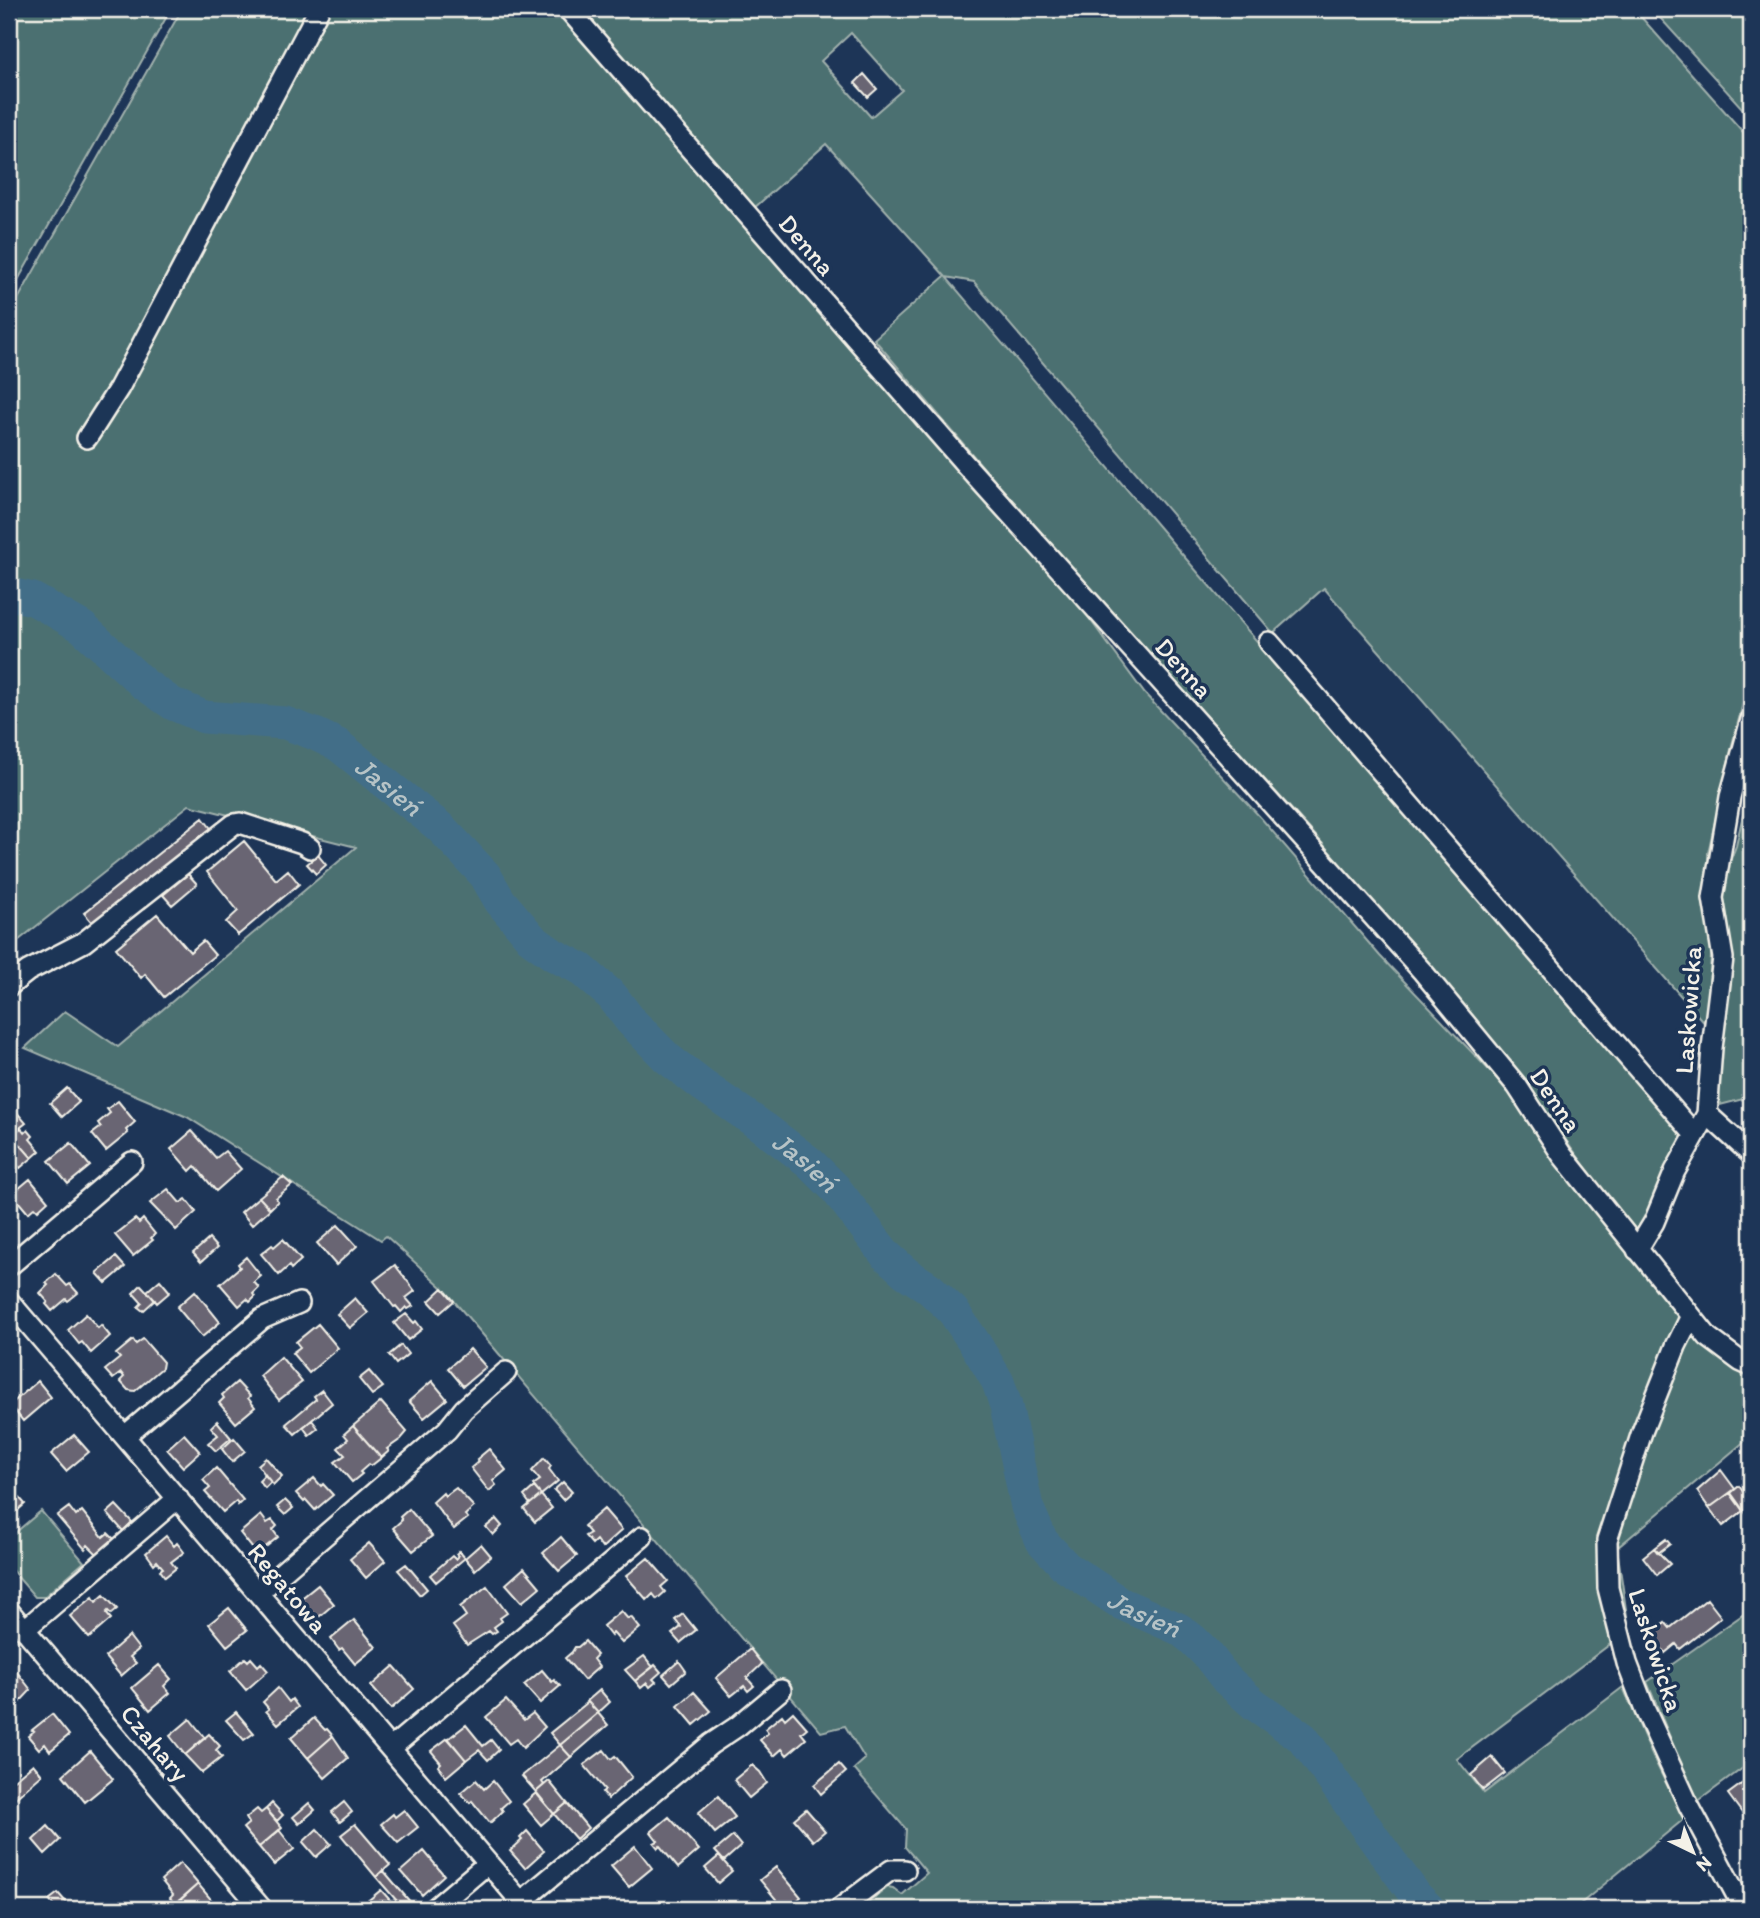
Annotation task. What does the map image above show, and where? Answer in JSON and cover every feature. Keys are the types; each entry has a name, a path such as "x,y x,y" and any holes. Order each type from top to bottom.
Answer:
{"street":[{"path":"87,438 119,388 319,9"},
{"name":"Denna","path":"568,9 965,464 1423,972 1517,1086 1562,1155 1708,1337 1751,1366"},
{"path":"1269,642 1695,1135"},
{"name":"Laskowicka","path":"1637,1250 1654,1222 1675,1171 1707,1114 1723,958 1713,898 1730,797 1751,720"},
{"path":"13,982 84,942 234,824 240,823 310,848"},
{"path":"1707,1114 1751,1154"},
{"path":"9,1266 132,1162"},
{"name":"Regatowa","path":"9,1301 524,1906"},
{"path":"125,1436 261,1319 299,1303"},
{"name":"Laskowicka","path":"1691,1316 1676,1346 1642,1432 1607,1540 1608,1588 1627,1663 1644,1710 1689,1805 1744,1909"},
{"path":"258,1592 447,1430 464,1409 506,1372"},
{"path":"24,1630 178,1498"},
{"path":"391,1748 642,1537"},
{"name":"Czahary","path":"9,1611 262,1909"},
{"path":"524,1906 710,1744 738,1727 781,1690"},
{"path":"434,1909 487,1864"},
{"path":"839,1909 891,1870 905,1870"}],"green space":[{"path":"9,9 171,9 9,296"},
{"path":"182,9 557,9 1021,526 1145,694 1261,818 1380,956 1509,1091 1552,1157 1751,1375 1751,1436 1617,1548 1629,1630 1457,1759 1484,1793 1623,1687 1652,1755 1684,1819 1579,1905 1583,1909 861,1909 888,1887 902,1895 927,1873 905,1847 906,1829 854,1769 865,1759 845,1726 821,1732 443,1288 386,1236 381,1240 187,1117 25,1048 65,1011 118,1047 356,847 189,805 9,948 9,315"},
{"path":"578,9 1634,9 1751,141 1751,673 1708,853 1711,956 1707,1026 1324,588 1273,633 974,282 946,277 1683,1136 1639,1229 1630,1227 1497,1047 1315,835 1022,513 874,339 945,276 826,144 753,209","holes":["851,33 902,90 871,117 821,61"]},
{"path":"1652,9 1751,9 1751,118"},
{"path":"1751,779 1751,1097 1720,1105 1716,1037 1718,904 1724,877 1736,846"},
{"path":"41,1511 84,1562 44,1597 35,1597 9,1567 9,1538"},
{"path":"1751,1609 1751,1762 1697,1802 1647,1682"}],"building":[{"path":"864,74 877,89 868,97 855,83"},
{"path":"203,818 213,831 95,926 84,913"},
{"path":"244,841 276,880 288,870 299,884 238,935 226,922 238,911 207,872"},
{"path":"318,855 326,865 316,874 307,864"},
{"path":"188,874 197,884 172,905 163,895"},
{"path":"157,914 190,952 203,941 215,955 164,997 145,974 141,978 116,948"},
{"path":"9,1056 16,1060 16,1068 9,1075"},
{"path":"67,1088 79,1102 62,1117 50,1103"},
{"path":"118,1101 135,1122 126,1130 128,1133 106,1151 92,1134 101,1127 98,1123 110,1113 107,1109"},
{"path":"14,1109 26,1123 12,1134 9,1131 9,1114"},
{"path":"21,1128 25,1133 28,1130 33,1136 30,1139 40,1151 32,1158 12,1135"},
{"path":"192,1131 216,1158 225,1151 241,1169 216,1191 195,1166 190,1171 171,1149"},
{"path":"12,1135 32,1158 20,1168 9,1154 9,1138"},
{"path":"71,1143 90,1166 68,1184 49,1161"},
{"path":"283,1177 292,1185 276,1198 278,1201 270,1209 259,1197"},
{"path":"30,1179 48,1201 38,1210 35,1207 28,1213 12,1194"},
{"path":"168,1189 180,1203 186,1199 196,1212 176,1230 150,1203"},
{"path":"259,1197 270,1209 252,1225 241,1212"},
{"path":"135,1219 139,1223 143,1219 155,1234 151,1238 153,1240 133,1256 115,1235"},
{"path":"338,1225 357,1246 336,1265 317,1243"},
{"path":"209,1239 217,1248 201,1262 193,1253"},
{"path":"283,1239 301,1260 279,1275 261,1254"},
{"path":"116,1257 125,1267 106,1283 97,1273"},
{"path":"246,1257 261,1276 254,1282 259,1288 253,1294 255,1297 250,1302 247,1299 239,1306 220,1284 240,1267 238,1264"},
{"path":"395,1265 415,1291 406,1298 413,1306 408,1309 406,1307 401,1312 374,1281"},
{"path":"56,1274 78,1293 52,1311 40,1293"},
{"path":"160,1280 170,1292 157,1303 147,1291"},
{"path":"141,1285 155,1300 143,1311 138,1307 142,1303 133,1293"},
{"path":"443,1288 454,1301 440,1313 429,1301"},
{"path":"195,1291 220,1322 202,1337 177,1307"},
{"path":"355,1298 368,1313 350,1328 337,1314"},
{"path":"86,1314 98,1328 101,1325 110,1336 91,1353 82,1342 79,1344 68,1330"},
{"path":"406,1314 422,1329 408,1340 394,1323"},
{"path":"318,1324 338,1348 309,1373 292,1353 300,1347 296,1342"},
{"path":"143,1339 163,1362 162,1368 135,1391 128,1390 120,1381 124,1377 121,1373 113,1379 105,1370 120,1358 116,1354 133,1340 136,1344"},
{"path":"401,1345 408,1354 396,1364 389,1355"},
{"path":"470,1349 486,1367 463,1386 448,1368"},
{"path":"281,1357 302,1382 279,1400 260,1376"},
{"path":"369,1371 383,1387 372,1395 359,1379"},
{"path":"38,1381 51,1397 23,1421 10,1405"},
{"path":"432,1381 447,1399 424,1418 409,1401"},
{"path":"237,1382 250,1396 248,1398 255,1407 236,1423 219,1403 224,1398 222,1395"},
{"path":"322,1390 332,1403 295,1434 286,1424 316,1399 314,1396"},
{"path":"381,1402 407,1432 387,1449 389,1451 381,1458 353,1426"},
{"path":"312,1420 318,1428 309,1435 303,1427"},
{"path":"217,1421 231,1438 216,1451 208,1443 218,1435 211,1427"},
{"path":"353,1426 381,1458 371,1466 369,1464 352,1482 335,1462 345,1455 338,1448 348,1439 344,1434"},
{"path":"184,1434 200,1452 183,1467 167,1449"},
{"path":"74,1435 89,1452 66,1471 51,1454"},
{"path":"234,1438 245,1451 232,1462 222,1449"},
{"path":"489,1449 506,1470 493,1481 496,1485 489,1491 471,1468"},
{"path":"266,1458 282,1476 273,1485 258,1465"},
{"path":"544,1458 558,1481 541,1495 533,1485 540,1480 532,1471"},
{"path":"216,1468 243,1500 238,1505 236,1501 223,1512 205,1492 210,1488 203,1480"},
{"path":"1721,1470 1735,1489 1709,1508 1697,1491"},
{"path":"265,1475 271,1482 265,1488 259,1481"},
{"path":"314,1478 333,1495 315,1510 296,1493"},
{"path":"563,1482 572,1492 563,1500 554,1490"},
{"path":"1739,1486 1751,1503 1749,1518 1731,1493"},
{"path":"534,1487 541,1495 530,1504 524,1496"},
{"path":"11,1488 25,1504 9,1518 9,1490"},
{"path":"456,1488 474,1507 465,1515 468,1518 454,1529 433,1502 443,1493 445,1496"},
{"path":"1730,1493 1743,1511 1723,1526 1709,1508"},
{"path":"541,1495 552,1508 535,1522 524,1509"},
{"path":"285,1500 293,1508 285,1515 277,1507"},
{"path":"116,1505 132,1522 123,1531 107,1513"},
{"path":"69,1507 76,1516 82,1511 103,1537 108,1533 114,1539 97,1554 88,1545 85,1549 57,1516"},
{"path":"409,1509 432,1536 413,1551 393,1528"},
{"path":"604,1509 622,1530 602,1548 596,1540 592,1544 585,1536 590,1533 584,1526"},
{"path":"261,1515 267,1523 272,1520 277,1526 273,1530 278,1537 257,1554 240,1533"},
{"path":"496,1519 502,1526 493,1535 486,1527"},
{"path":"166,1536 174,1546 177,1543 184,1552 171,1562 176,1568 165,1577 160,1570 163,1568 157,1561 154,1564 146,1553"},
{"path":"561,1537 577,1556 559,1571 543,1553"},
{"path":"1666,1539 1670,1544 1658,1553 1654,1548"},
{"path":"369,1543 385,1561 366,1578 350,1559"},
{"path":"481,1544 491,1556 475,1570 465,1558"},
{"path":"1654,1548 1670,1564 1657,1575 1643,1557"},
{"path":"459,1551 465,1558 436,1582 430,1575 452,1556 455,1559"},
{"path":"648,1558 668,1581 661,1587 665,1592 657,1599 653,1594 647,1600 626,1576"},
{"path":"406,1564 427,1589 420,1595 398,1570"},
{"path":"524,1568 540,1587 522,1602 506,1584"},
{"path":"318,1585 334,1604 314,1621 298,1601"},
{"path":"487,1586 507,1613 494,1627 497,1631 492,1634 489,1631 467,1645 453,1626 466,1616 460,1607"},
{"path":"104,1595 117,1609 111,1614 108,1611 106,1613 111,1619 89,1638 70,1616 93,1597 96,1602"},
{"path":"1707,1599 1721,1617 1680,1649 1676,1644 1665,1653 1650,1634 1665,1622 1670,1628"},
{"path":"229,1608 247,1630 227,1646 209,1624"},
{"path":"621,1611 628,1619 631,1617 640,1628 622,1643 613,1633 611,1636 603,1626"},
{"path":"683,1614 696,1630 680,1643 672,1634 681,1627 675,1620"},
{"path":"354,1620 376,1647 355,1664 331,1639"},
{"path":"129,1636 139,1649 130,1657 136,1663 121,1676 105,1657"},
{"path":"585,1641 597,1655 593,1659 599,1667 584,1680 565,1658"},
{"path":"750,1649 762,1664 747,1678 754,1686 748,1691 744,1686 731,1696 716,1678"},
{"path":"644,1656 653,1667 635,1681 625,1670"},
{"path":"245,1658 248,1661 251,1658 258,1666 261,1663 268,1671 246,1690 230,1671"},
{"path":"679,1661 686,1671 671,1684 663,1675"},
{"path":"159,1665 171,1679 164,1686 170,1693 150,1710 132,1688"},
{"path":"655,1665 661,1672 653,1679 656,1682 650,1687 647,1683 641,1688 635,1681"},
{"path":"394,1666 414,1689 391,1709 371,1686"},
{"path":"542,1670 552,1682 554,1680 560,1686 540,1703 524,1685"},
{"path":"17,1672 31,1690 16,1706 13,1703 9,1707 9,1679"},
{"path":"278,1688 289,1702 292,1699 298,1707 278,1724 266,1711 269,1709 263,1702"},
{"path":"600,1690 610,1702 598,1713 587,1701"},
{"path":"694,1692 711,1711 694,1725 678,1706"},
{"path":"506,1700 524,1720 533,1713 545,1727 523,1748 516,1739 509,1744 486,1717"},
{"path":"588,1702 598,1713 560,1745 550,1733"},
{"path":"236,1712 254,1733 244,1740 226,1720"},
{"path":"793,1712 807,1728 801,1733 806,1739 787,1755 782,1749 774,1756 760,1740 768,1733 765,1729 782,1715 785,1719"},
{"path":"598,1713 608,1725 571,1757 560,1745"},
{"path":"52,1714 69,1735 50,1751 45,1744 39,1749 28,1736"},
{"path":"314,1718 333,1736 308,1758 291,1738"},
{"path":"190,1719 205,1738 185,1755 170,1736"},
{"path":"466,1725 483,1746 491,1740 499,1750 488,1760 479,1750 466,1760 448,1739"},
{"path":"209,1734 220,1746 216,1750 222,1757 202,1773 185,1755"},
{"path":"333,1736 348,1758 325,1778 308,1758"},
{"path":"448,1738 466,1760 446,1777 438,1766 441,1763 431,1751"},
{"path":"560,1745 571,1757 542,1782 544,1785 536,1792 522,1776"},
{"path":"604,1750 611,1759 615,1756 632,1777 608,1799 602,1792 605,1790 584,1765"},
{"path":"90,1751 113,1779 85,1802 63,1775"},
{"path":"1492,1757 1505,1773 1483,1790 1471,1775"},
{"path":"33,1764 42,1775 11,1802 9,1780 14,1780"},
{"path":"839,1764 846,1772 821,1794 814,1785"},
{"path":"752,1765 767,1783 749,1798 734,1780"},
{"path":"1751,1777 1751,1819 1748,1821 1728,1794"},
{"path":"476,1780 484,1789 493,1781 509,1801 490,1823 472,1801 470,1803 461,1793"},
{"path":"549,1781 567,1803 554,1814 536,1792"},
{"path":"536,1793 554,1814 541,1825 523,1804"},
{"path":"718,1796 735,1817 715,1833 698,1813"},
{"path":"344,1802 352,1812 340,1822 332,1812"},
{"path":"272,1803 283,1815 277,1821 266,1809"},
{"path":"309,1803 315,1810 299,1824 293,1817"},
{"path":"567,1803 588,1828 576,1839 554,1814"},
{"path":"257,1809 261,1813 266,1809 282,1828 259,1847 243,1828 249,1823 246,1818"},
{"path":"806,1809 825,1831 813,1841 794,1819"},
{"path":"404,1810 418,1827 398,1843 381,1824 393,1814 395,1817"},
{"path":"669,1817 699,1850 678,1868 660,1846 658,1848 654,1843 658,1841 651,1832"},
{"path":"355,1824 390,1865 376,1877 341,1835"},
{"path":"48,1826 60,1840 45,1854 33,1840"},
{"path":"317,1829 331,1844 316,1857 303,1842"},
{"path":"279,1830 294,1849 274,1865 259,1847"},
{"path":"527,1831 544,1851 525,1868 510,1851"},
{"path":"733,1836 741,1846 724,1861 715,1851"},
{"path":"635,1846 652,1868 629,1887 611,1866"},
{"path":"424,1851 444,1875 422,1895 401,1871"},
{"path":"719,1856 732,1871 718,1883 705,1868"},
{"path":"180,1863 198,1884 175,1904 170,1898 173,1895 161,1880"},
{"path":"776,1867 801,1897 787,1909 784,1909 760,1880"},
{"path":"383,1870 411,1903 404,1909 376,1877"},
{"path":"198,1884 215,1904 208,1909 182,1909 177,1903"},
{"path":"381,1890 397,1908 358,1909"},
{"path":"58,1893 72,1909 56,1909 49,1900"}],"waterway":[{"name":"Jasień","path":"9,594 33,599 82,627 144,684 173,704 204,717 285,723 338,745 441,828 485,875 500,901 533,940 581,969 612,996 630,1020 667,1058 809,1162 835,1188 886,1255 906,1273 929,1288 953,1311 976,1345 998,1382 1006,1406 1027,1507 1042,1541 1066,1567 1122,1604 1179,1629 1192,1639 1227,1680 1254,1704 1303,1738 1416,1896 1429,1909"}]}
